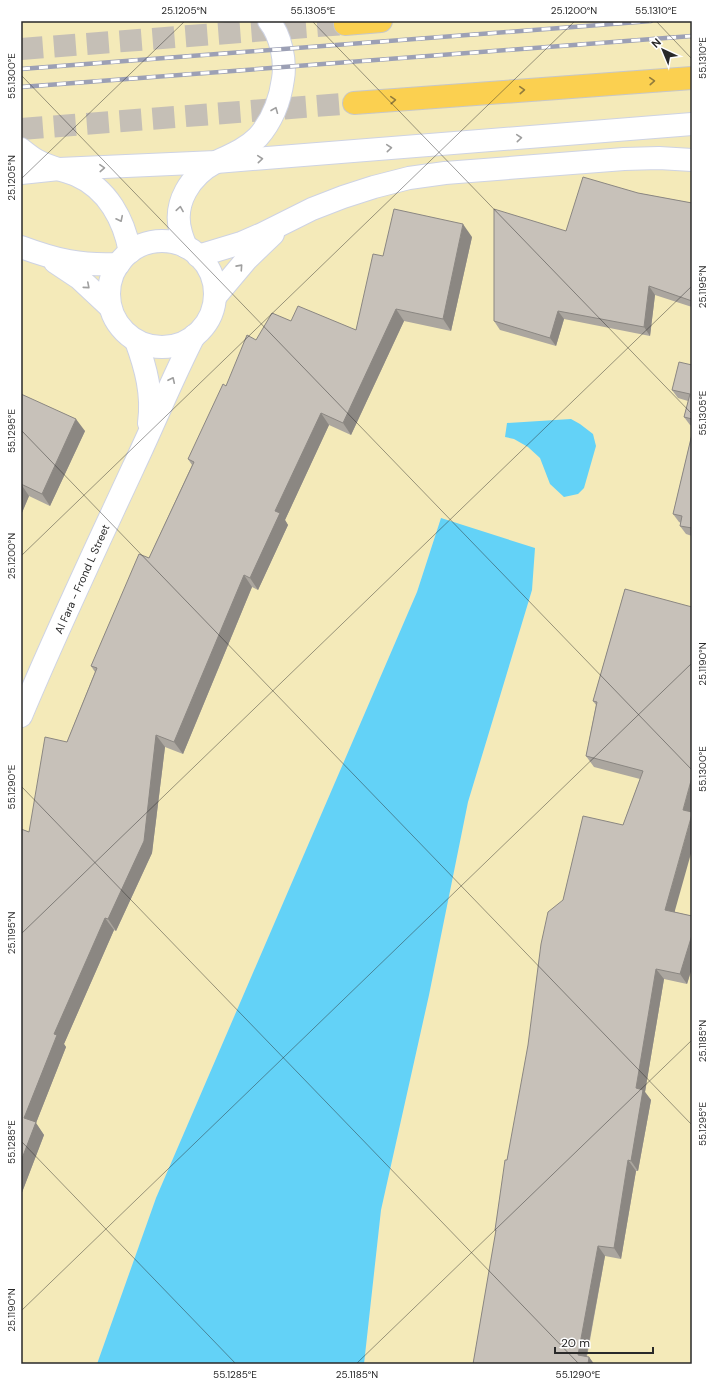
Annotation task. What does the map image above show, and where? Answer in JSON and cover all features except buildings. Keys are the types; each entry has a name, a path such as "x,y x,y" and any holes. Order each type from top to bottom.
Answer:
{"main road":[{"path":"345,24 381,21"},
{"path":"354,103 692,78"}],"street":[{"path":"21,149 36,160 78,176 94,186 107,199 118,215 126,233 124,258 112,277 109,292 110,307 115,320 125,332 136,341 151,346 166,347 181,343 194,336 204,325 212,312 215,297 213,282 208,268 192,251 180,231 179,214 182,198 190,183 202,171 216,162 238,152 257,138 272,118 281,96 284,72 281,48 273,25 269,21"},
{"path":"21,173 59,169 216,162 692,124"},
{"path":"21,247 62,260 100,265 124,258 143,245 157,242 172,242 192,251 241,243 343,197 409,178 445,173 624,159 659,158 692,160"},
{"path":"215,297 247,260 282,224"},
{"path":"44,255 79,278 110,307"},
{"name":"Al Fara - Frond L Street","path":"21,716 168,388 194,336"},
{"name":"Al Fara - Frond L Street","path":"136,341 145,366 150,391 150,416 145,442"}],"sand":[{"path":"21,21 692,21 692,1364 364,1364 381,1210 429,995 468,802 532,590 441,518 417,592 156,1198 97,1364 21,1364"}],"water":[{"path":"571,419 593,434 596,446 584,488 578,494 564,497 550,484 540,458 528,447 514,439 505,437 507,423"},
{"path":"441,518 535,548 532,590 468,802 429,995 381,1210 364,1364 97,1364 156,1198 417,592"}],"tunnel":[{"path":"21,49 345,24"},
{"path":"21,129 354,103"}],"railway":[{"path":"21,69 651,21"},
{"path":"21,87 692,36"}]}
